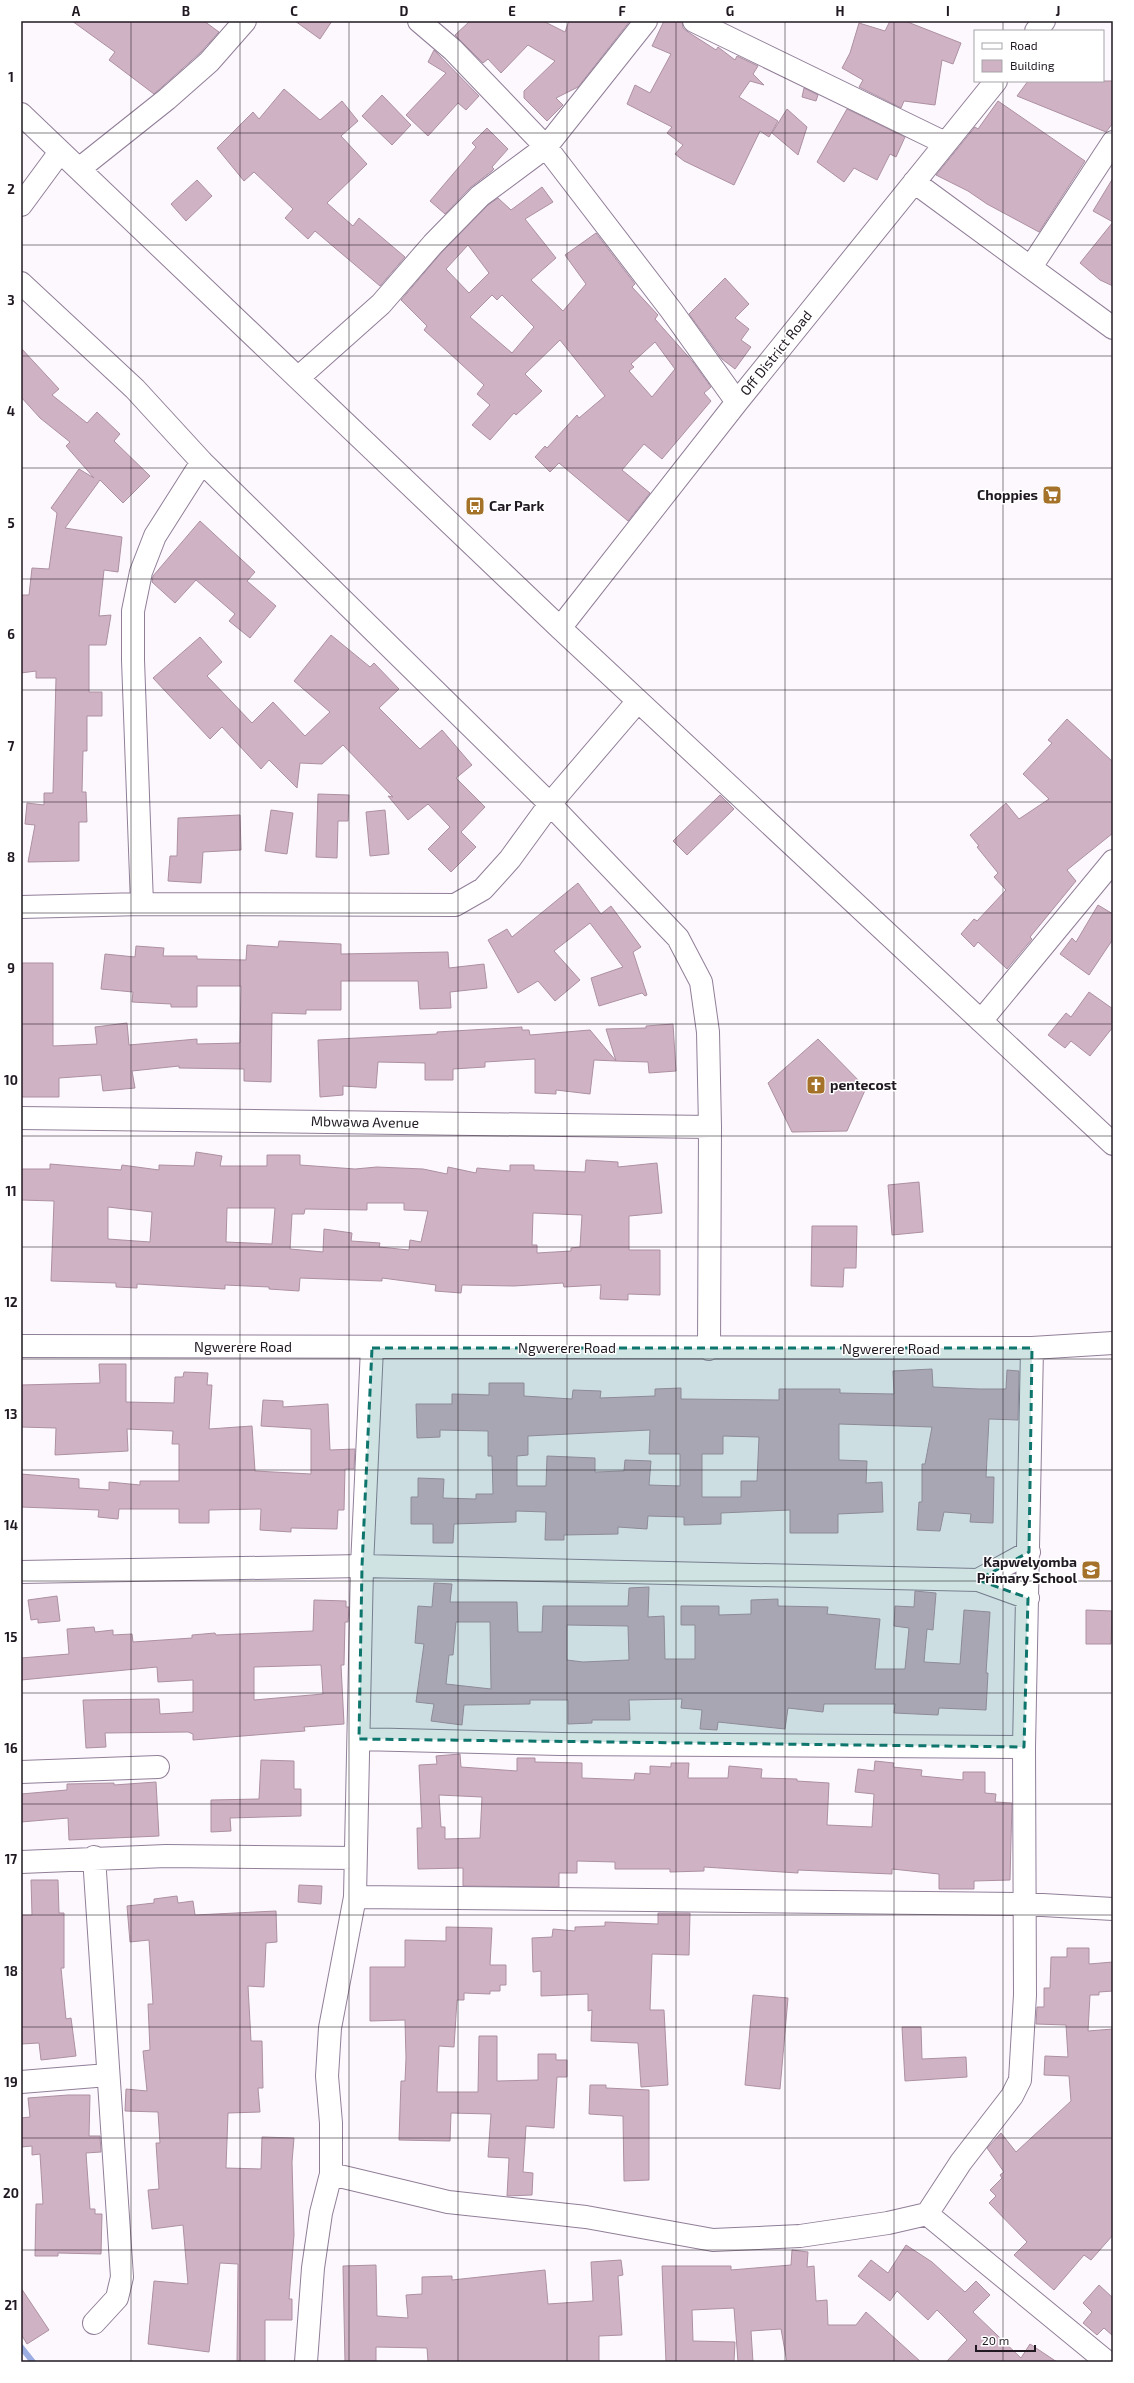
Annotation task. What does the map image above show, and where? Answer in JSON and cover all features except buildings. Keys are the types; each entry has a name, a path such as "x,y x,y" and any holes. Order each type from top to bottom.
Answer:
{"street":[{"path":"78,169 167,99 208,62 245,21"},
{"path":"420,21 454,50 546,147 671,310 737,402"},
{"path":"299,377 381,304 433,244 480,196 546,147 646,21"},
{"path":"694,21 945,143"},
{"path":"1037,30 1044,21"},
{"name":"Off District Road","path":"560,628 737,402 995,82"},
{"path":"21,114 299,377 560,628 1113,1144"},
{"path":"1031,267 1113,142"},
{"path":"21,205 60,152"},
{"path":"914,182 1113,328"},
{"path":"21,283 135,389 202,462 550,804 678,938 701,982 708,1032 710,1127 709,1349"},
{"path":"142,904 133,660 133,611 141,572 155,536 202,462"},
{"path":"21,907 142,904 455,905 483,889 510,859 550,804 638,701"},
{"path":"981,1021 1113,861"},
{"name":"Mbwawa Avenue","path":"21,1118 710,1127"},
{"name":"Ngwerere Road","path":"21,1346 709,1349 1032,1348 1113,1343"},
{"path":"306,2362 313,2268 321,2213 331,2174 331,2123 327,2076 330,2028 355,1897 362,1566 372,1348"},
{"path":"331,2174 448,2202 586,2217 713,2240 800,2236 888,2223 927,2214 960,2162 1012,2096 1020,2080 1025,1995 1024,1747 1032,1348"},
{"path":"978,1580 1029,1552"},
{"path":"21,1572 362,1566 978,1580 1028,1598"},
{"path":"359,1739 560,1744 1024,1747"},
{"path":"21,1772 158,1768"},
{"path":"21,1862 94,1857 166,1856 355,1858"},
{"path":"94,1857 122,2277 117,2298 94,2323"},
{"path":"355,1897 1025,1904 1113,1909"},
{"path":"21,2082 108,2075"},
{"path":"927,2214 1082,2354 1107,2362"}],"highlighted area":[{"path":"372,1348 1032,1348 1029,1552 978,1580 1028,1598 1024,1747 359,1739 362,1566"}],"waterway":[{"path":"21,2347 33,2362"}],"place":[{"name":"Choppies","path":"1052,495"},
{"name":"Car Park","path":"475,506"},
{"name":"pentecost","path":"816,1085"},
{"name":"Kapwelyomba Primary School","path":"1091,1570"}]}
